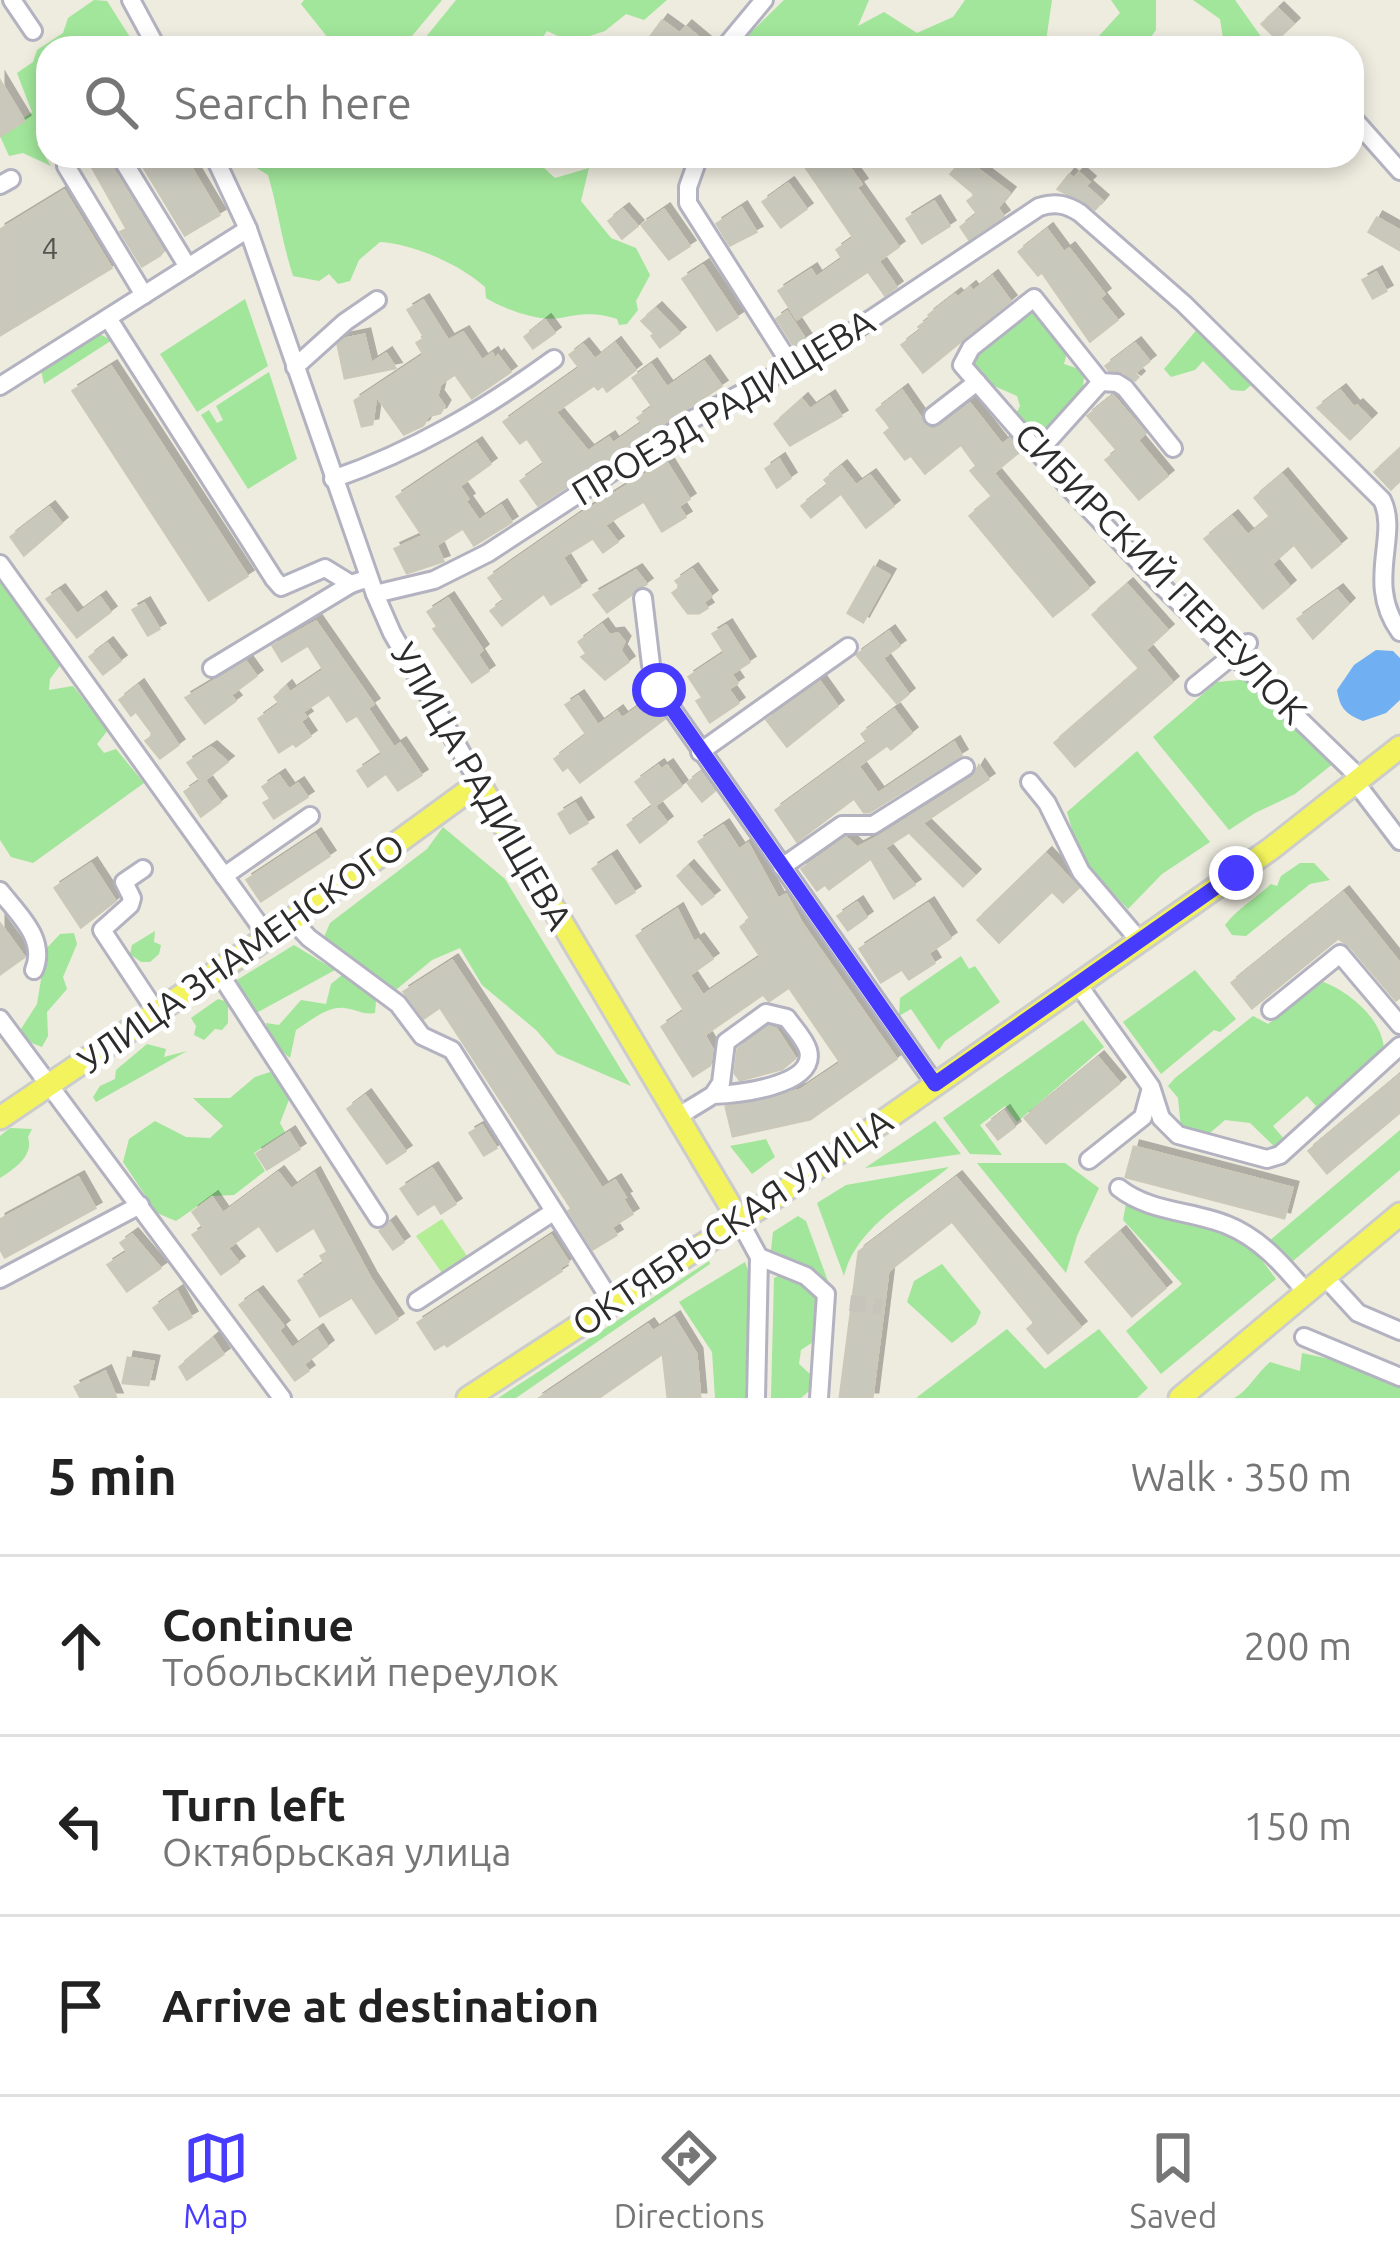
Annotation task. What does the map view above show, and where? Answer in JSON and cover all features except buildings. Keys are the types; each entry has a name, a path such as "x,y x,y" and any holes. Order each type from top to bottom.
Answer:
{"main road":[{"name":"ОКТЯБРЬСКАЯ УЛИЦА","path":"469,1398 740,1222 1272,848 1400,747"},
{"name":"УЛИЦА ЗНАМЕНСКОГО","path":"0,1118 268,937 479,783"},
{"name":"УЛИЦА РАДИЩЕВА","path":"479,783 740,1222"},
{"path":"1180,1398 1400,1214"}],"street":[{"path":"12,0 33,31"},
{"path":"131,0 150,36"},
{"path":"734,36 764,0"},
{"path":"1364,130 1400,171"},
{"path":"67,168 144,295"},
{"path":"127,168 188,267"},
{"name":"УЛИЦА РАДИЩЕВА","path":"220,168 248,229 365,585 479,783"},
{"path":"695,168 688,187 691,210 793,368"},
{"name":"ПРОЕЗД РАДИЩЕВА","path":"365,585 422,584 464,567 693,419 793,368 1039,207 1062,204 1080,213 1184,304 1382,500 1392,521 1383,593 1390,619 1400,632"},
{"path":"0,386 248,229"},
{"name":"СИБИРСКИЙ ПЕРЕУЛОК","path":"1100,382 1034,298 971,349 962,365 1163,587 1242,648 1358,781 1400,841"},
{"path":"295,367 332,332 377,300"},
{"path":"108,318 274,579 281,586 325,568 365,585"},
{"path":"333,479 423,442 487,406 554,359"},
{"path":"933,416 977,382"},
{"path":"1038,452 1100,382 1125,388 1173,448"},
{"path":"0,564 268,937"},
{"path":"212,668 365,585"},
{"path":"643,598 654,679 700,752 935,1084"},
{"path":"700,752 848,647"},
{"path":"1195,686 1242,648"},
{"path":"782,867 842,825 874,825 965,767"},
{"path":"1030,782 1047,803 1081,872 1138,939"},
{"path":"224,876 310,817"},
{"path":"142,869 124,882 132,898 130,905 102,930 157,1013"},
{"path":"0,891 36,940 34,970"},
{"path":"292,920 398,1004 422,1036 452,1050 613,1304"},
{"path":"1271,1010 1340,954 1400,1025"},
{"path":"218,971 377,1218"},
{"path":"1077,983 1151,1087 1152,1118"},
{"path":"677,1117 713,1095 768,1090 804,1066 807,1046 787,1018 766,1013 726,1042 724,1076 713,1095"},
{"path":"0,1019 275,1396"},
{"path":"1152,1118 1178,1136 1267,1159 1280,1155 1400,1046"},
{"path":"1089,1160 1152,1118"},
{"path":"1119,1188 1142,1201 1224,1224 1256,1239 1358,1313 1400,1331"},
{"path":"0,1279 140,1205"},
{"path":"417,1300 553,1212"},
{"name":"УЛИЦА РАДИЩЕВА","path":"740,1222 759,1257 756,1398"},
{"path":"759,1257 806,1276 829,1301 819,1398"},
{"path":"829,1301 850,1303"},
{"path":"1304,1337 1400,1377"}],"green space":[{"path":"94,0 107,1 129,36 58,36 68,18"},
{"path":"304,0 442,0 412,36 326,36 301,4"},
{"path":"456,0 667,0 644,20 626,14 605,31 590,36 558,36 547,31 543,36 427,36"},
{"path":"784,0 869,0 858,26 884,12 917,33 953,17 965,0 1052,0 1047,36 747,36"},
{"path":"1111,0 1156,0 1156,30 1152,36 1099,36 1120,13"},
{"path":"1193,0 1235,0 1261,36 1223,36 1220,19"},
{"path":"36,53 36,159 23,153 9,156 0,136 32,112 17,73 33,62"},
{"path":"256,168 544,168 555,178 589,168 581,201 611,238 636,248 650,275 636,301 638,310 627,324 619,325 617,319 595,315 551,319 512,310 486,298 485,287 449,263 380,242 359,260 350,281 338,284 329,274 319,281 293,276 268,175"},
{"path":"245,299 268,366 197,412 160,354"},
{"path":"1029,309 1038,310 1067,352 1064,364 1084,377 1082,396 1041,435 1033,436 1015,416 1020,406 1017,396 985,382 968,365 971,355"},
{"path":"1199,327 1255,382 1244,391 1231,390 1203,361 1195,370 1171,377 1164,369"},
{"path":"97,333 112,340 44,384 41,370"},
{"path":"269,372 297,459 248,489 201,415 209,410 217,423 223,420 216,406"},
{"path":"0,576 62,663 50,679 49,690 73,686 108,730 97,744 104,753 116,749 144,783 33,863 11,857 0,840"},
{"path":"1250,679 1334,763 1295,794 1229,830 1153,737 1217,682"},
{"path":"1137,751 1210,842 1162,874 1128,909 1080,858 1067,812"},
{"path":"443,827 505,879 631,1086 557,1054 482,985 460,948 432,960 391,994 324,937 330,923 427,849"},
{"path":"1300,863 1314,863 1330,880 1310,884 1246,936 1232,935 1225,925 1230,919"},
{"path":"155,931 159,954 150,962 141,962 130,954 132,945"},
{"path":"74,933 77,944 63,977 67,989 47,1012 48,1036 42,1047 29,1042 21,1029 37,1004 46,949 60,934"},
{"path":"294,945 335,970 251,1016 232,983"},
{"path":"961,956 969,969 975,966 1000,1002 939,1050 911,1009 899,1016 900,998"},
{"path":"1195,970 1236,1019 1220,1032 1214,1030 1161,1074 1123,1022"},
{"path":"347,971 376,1001 375,1013 338,1008 318,1015 296,1030 290,1058 270,1041 266,1023 279,1025 301,1000 326,1004 331,984"},
{"path":"1321,981 1344,993 1374,1021 1384,1058 1318,1116 1307,1096 1273,1126 1285,1140 1277,1149 1250,1123 1225,1120 1204,1138 1181,1128 1178,1098 1168,1086 1175,1078 1253,1016 1268,1024"},
{"path":"218,999 228,1002 228,1023 204,1040 194,1035 191,1018"},
{"path":"1083,1020 1104,1047 1017,1122 1005,1106 980,1125 1002,1155 970,1154 943,1118"},
{"path":"147,1044 166,1049 164,1057 187,1051 96,1102 93,1097 100,1086 115,1079 116,1070"},
{"path":"270,1072 290,1097 280,1123 285,1132 254,1153 265,1171 234,1195 212,1196 176,1221 157,1213 123,1162 129,1139 155,1121 186,1137 210,1138 223,1126 193,1098 230,1098 255,1077"},
{"path":"935,1121 961,1154 865,1168"},
{"path":"10,1128 32,1129 22,1161 0,1178 0,1136"},
{"path":"1400,1130 1400,1170 1293,1261 1268,1242"},
{"path":"766,1139 775,1157 752,1174 730,1146"},
{"path":"977,1163 1065,1163 1099,1188 1066,1273"},
{"path":"949,1167 873,1228 850,1258 844,1276 817,1203 846,1185"},
{"path":"1126,1204 1237,1236 1252,1247 1276,1279 1161,1374 1126,1331 1182,1284 1123,1220"},
{"path":"798,1216 806,1221 829,1284 771,1250 773,1232"},
{"path":"442,1219 467,1256 442,1273 416,1236"},
{"path":"709,1261 516,1398 498,1398"},
{"path":"745,1262 749,1273 745,1398 715,1398 712,1352 679,1302"},
{"path":"942,1264 981,1312 976,1324 952,1343 907,1302 914,1281"},
{"path":"782,1274 816,1299 813,1342 801,1350 799,1364 810,1374 809,1391 801,1398 771,1398 774,1278"},
{"path":"1007,1329 1045,1369 1099,1329 1148,1388 1137,1398 916,1398"},
{"path":"1302,1353 1357,1365 1400,1382 1400,1398 1234,1398 1270,1362 1300,1371"}],"water":[{"path":"1376,650 1393,651 1400,658 1400,700 1386,713 1363,721 1345,710 1337,690 1354,665"}],"tunnel":[{"path":"850,1303 882,1307"}],"route":[{"path":"659,690 935,1084 1236,873"}]}
